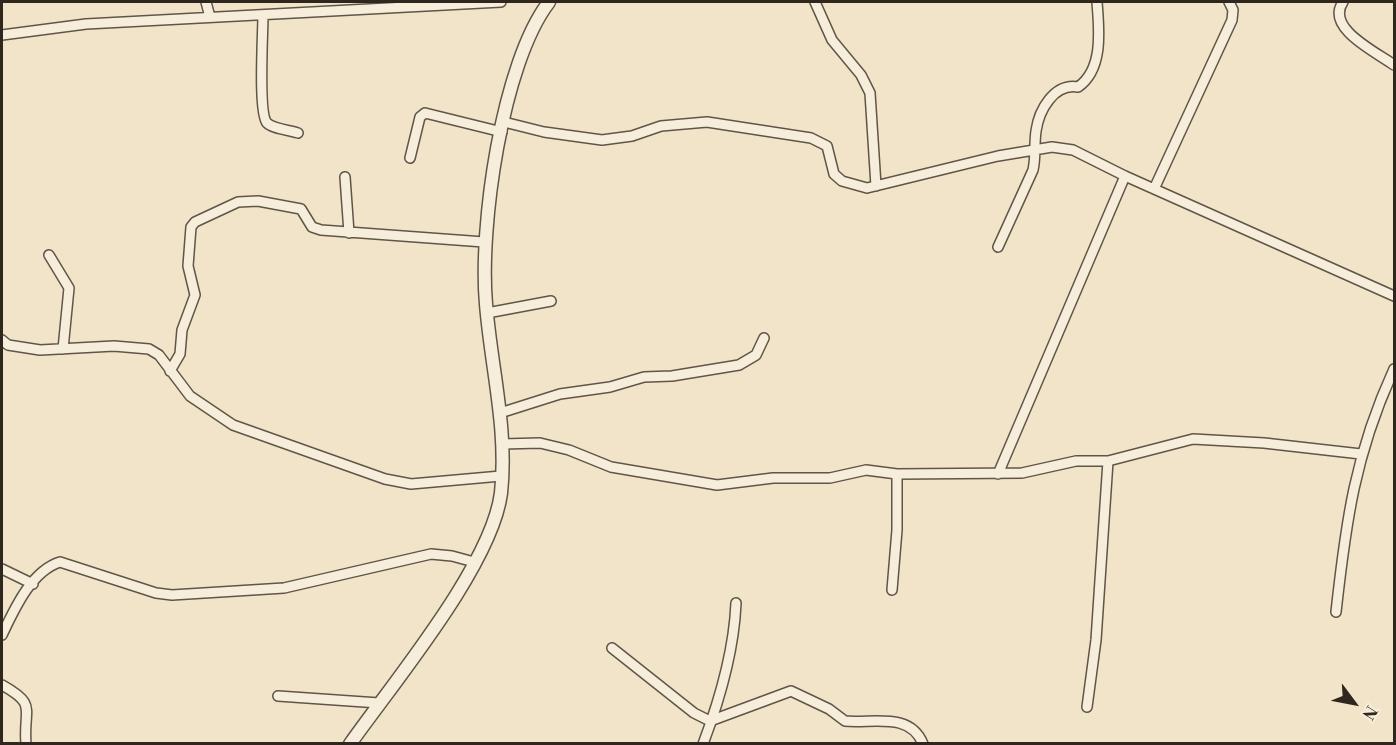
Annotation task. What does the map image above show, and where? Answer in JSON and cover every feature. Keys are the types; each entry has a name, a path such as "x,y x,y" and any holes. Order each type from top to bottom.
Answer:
{"street":[{"path":"206,2 210,18"},
{"path":"2,35 86,24 501,2"},
{"path":"350,744 458,591 495,515 501,494 500,413 486,313 484,242 488,202 503,127 524,52 549,2"},
{"path":"814,2 832,40 861,75 870,93 876,186"},
{"path":"998,247 1027,189 1036,150 1036,131 1043,111 1061,88 1068,85 1078,87 1086,82 1093,66 1098,52 1097,2"},
{"path":"1154,189 1232,20 1233,10 1229,2"},
{"path":"1343,2 1339,7 1338,19 1348,32 1395,65"},
{"path":"262,15 262,102 265,119 270,125 298,132"},
{"path":"410,158 420,117 425,113 503,127 602,140 632,136 661,126 707,122 774,132 821,141 827,146 834,174 842,181 862,187 876,186 1052,147 1073,150 1125,176 1395,296"},
{"path":"998,474 1125,176"},
{"path":"345,177 349,232"},
{"path":"170,371 180,354 182,330 195,295 188,266 191,229 195,222 229,204 258,201 301,209 315,229 484,242"},
{"path":"49,255 69,288 63,349"},
{"path":"486,313 551,301"},
{"path":"500,413 560,394 610,387 644,377 672,376 739,365 756,355 764,338"},
{"path":"2,340 8,345 29,348 142,347 159,355 190,396 233,425 336,464 385,479 411,483 501,476"},
{"path":"1336,612 1346,521 1361,454 1380,401 1395,369"},
{"path":"502,444 540,443 569,450 611,467 708,484 773,478 830,478 866,470 897,474 1022,473 1076,460 1108,462 1193,439 1264,443 1361,454"},
{"path":"1087,707 1096,640 1108,462"},
{"path":"892,590 897,530 897,474"},
{"path":"2,635 16,607 33,584 48,567 60,562 156,593 172,595 284,588 431,554 452,556 474,562"},
{"path":"2,569 33,584"},
{"path":"703,744 735,635 736,603"},
{"path":"612,648 694,713 711,721 791,691 829,709 845,721 886,719 899,723 916,733 923,744"},
{"path":"2,685 24,698 26,744"},
{"path":"278,696 378,703"}]}
